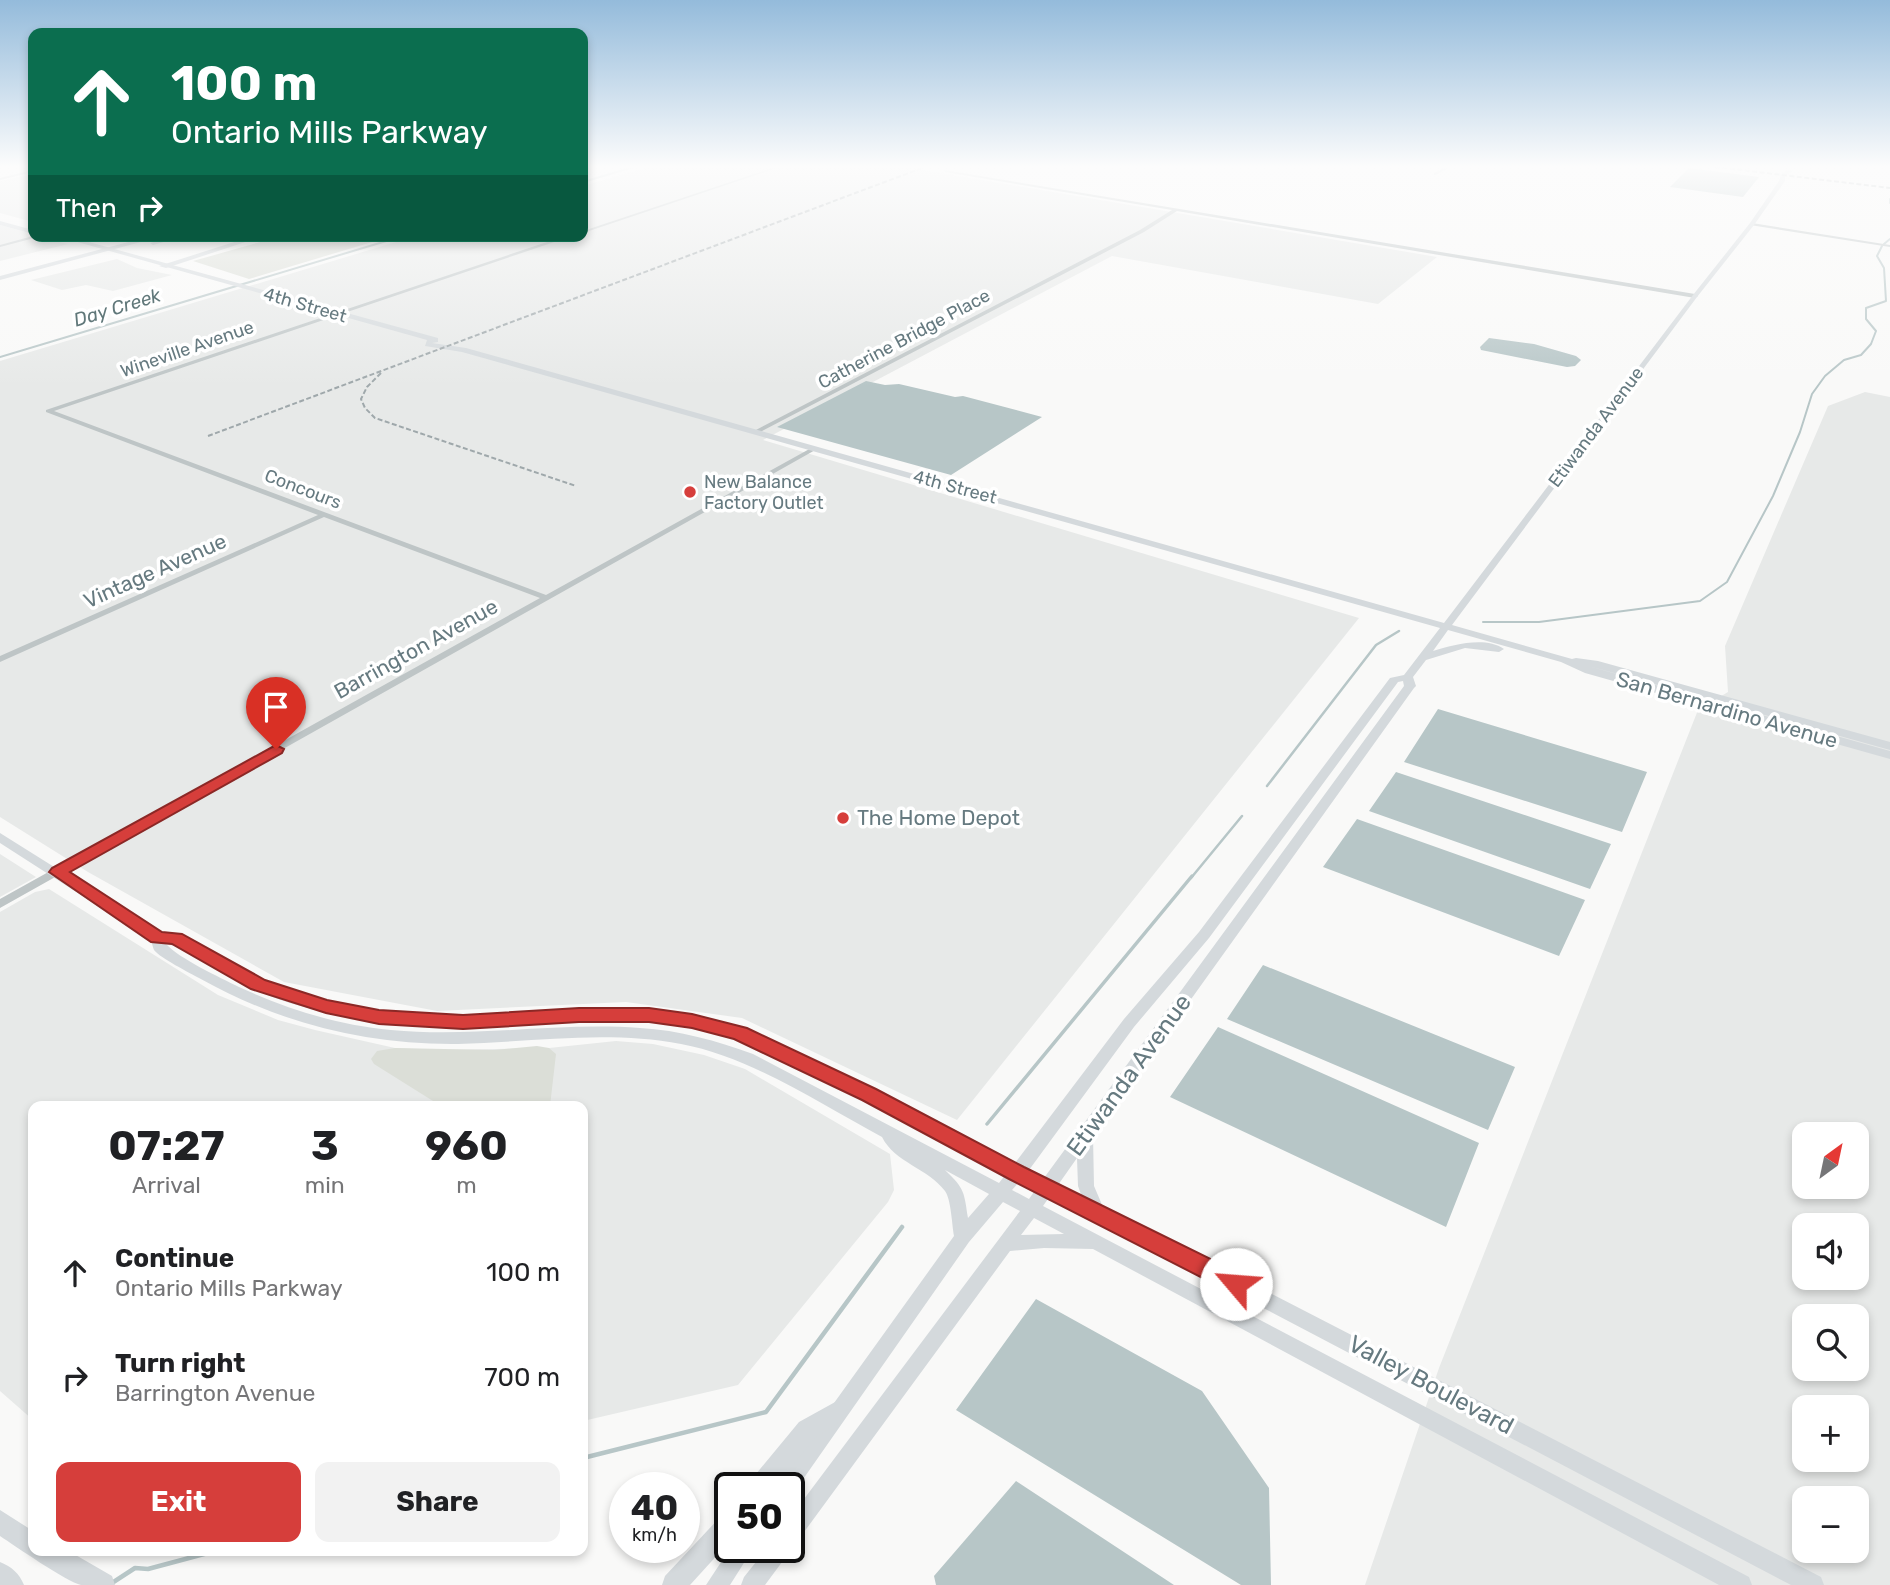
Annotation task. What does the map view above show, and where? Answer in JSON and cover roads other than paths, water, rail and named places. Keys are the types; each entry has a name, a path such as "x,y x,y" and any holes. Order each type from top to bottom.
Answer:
{"highway":[{"path":"0,270 108,242"},
{"path":"0,278 138,242"},
{"path":"47,266 157,242"},
{"path":"161,265 228,242"},
{"path":"161,265 240,242"},
{"path":"772,1472 807,1430 837,1411"},
{"path":"0,1522 28,1542"},
{"path":"674,1585 714,1541"},
{"path":"53,1556 97,1582"},
{"path":"0,1574 12,1585"}],"main road":[{"name":"Etiwanda Avenue","path":"796,1472 963,1237 1017,1173 1103,1057 1204,934 1394,680 1408,677 1741,239"},
{"name":"4th Street","path":"80,242 430,340 428,344 463,350 1446,626"},
{"name":"San Bernardino Avenue","path":"1446,626 1543,653 1589,671 1890,755"},
{"path":"1422,658 1464,645 1543,653"},
{"name":"San Bernardino Avenue","path":"1565,660 1594,663 1890,746"},
{"name":"Etiwanda Avenue","path":"805,1515 1007,1244 1410,686 1408,677"},
{"path":"0,837 158,937 176,939 243,978 308,1002 379,1017 475,1022 610,1014 649,1015 692,1021 757,1040 869,1094"},
{"path":"158,937 160,948 231,992 287,1014 327,1025 425,1038 656,1035 718,1047 775,1071 887,1132 902,1151 929,1166 955,1190 963,1237"},
{"name":"Valley Boulevard","path":"775,1071 793,1066 850,1094 869,1094 1813,1585"},
{"name":"Valley Boulevard","path":"887,1132 1741,1585"},
{"path":"1085,1136 1086,1186 1096,1213"},
{"path":"1007,1244 1044,1241 1097,1242"},
{"path":"718,1585 733,1563"},
{"path":"752,1585 769,1563"}],"street":[{"path":"0,245 18,239"},
{"path":"0,245 27,239"},
{"name":"Catherine Bridge Place","path":"756,432 1126,239"},
{"path":"1354,239 1695,296"},
{"path":"1844,239 1890,246"},
{"name":"Wineville Avenue","path":"47,411 552,242"},
{"name":"Concours","path":"47,411 547,598"},
{"name":"Barrington Avenue","path":"0,904 815,448"},
{"name":"Vintage Avenue","path":"0,659 324,514"}],"waterway":[{"path":"1884,244 1890,239"},
{"name":"Day Creek","path":"0,357 383,242"},
{"path":"1483,622 1539,622 1700,601 1727,582 1773,496 1800,432 1812,394 1825,376 1844,360 1861,355 1871,344 1876,331 1866,319 1866,308 1886,301 1884,268 1877,256 1882,246"},
{"path":"1267,786 1376,645 1399,631"},
{"path":"1191,878 1242,816"},
{"path":"987,1124 1192,876"},
{"path":"588,1457 766,1412 902,1227"},
{"path":"109,1585 135,1568 148,1569 197,1556"}],"railway":[{"path":"208,436 733,239"},
{"path":"381,373 367,387 361,399 365,408 375,418 576,486"}],"place":[{"name":"New Balance Factory Outlet","path":"690,492"},
{"name":"The Home Depot","path":"843,818"}]}
